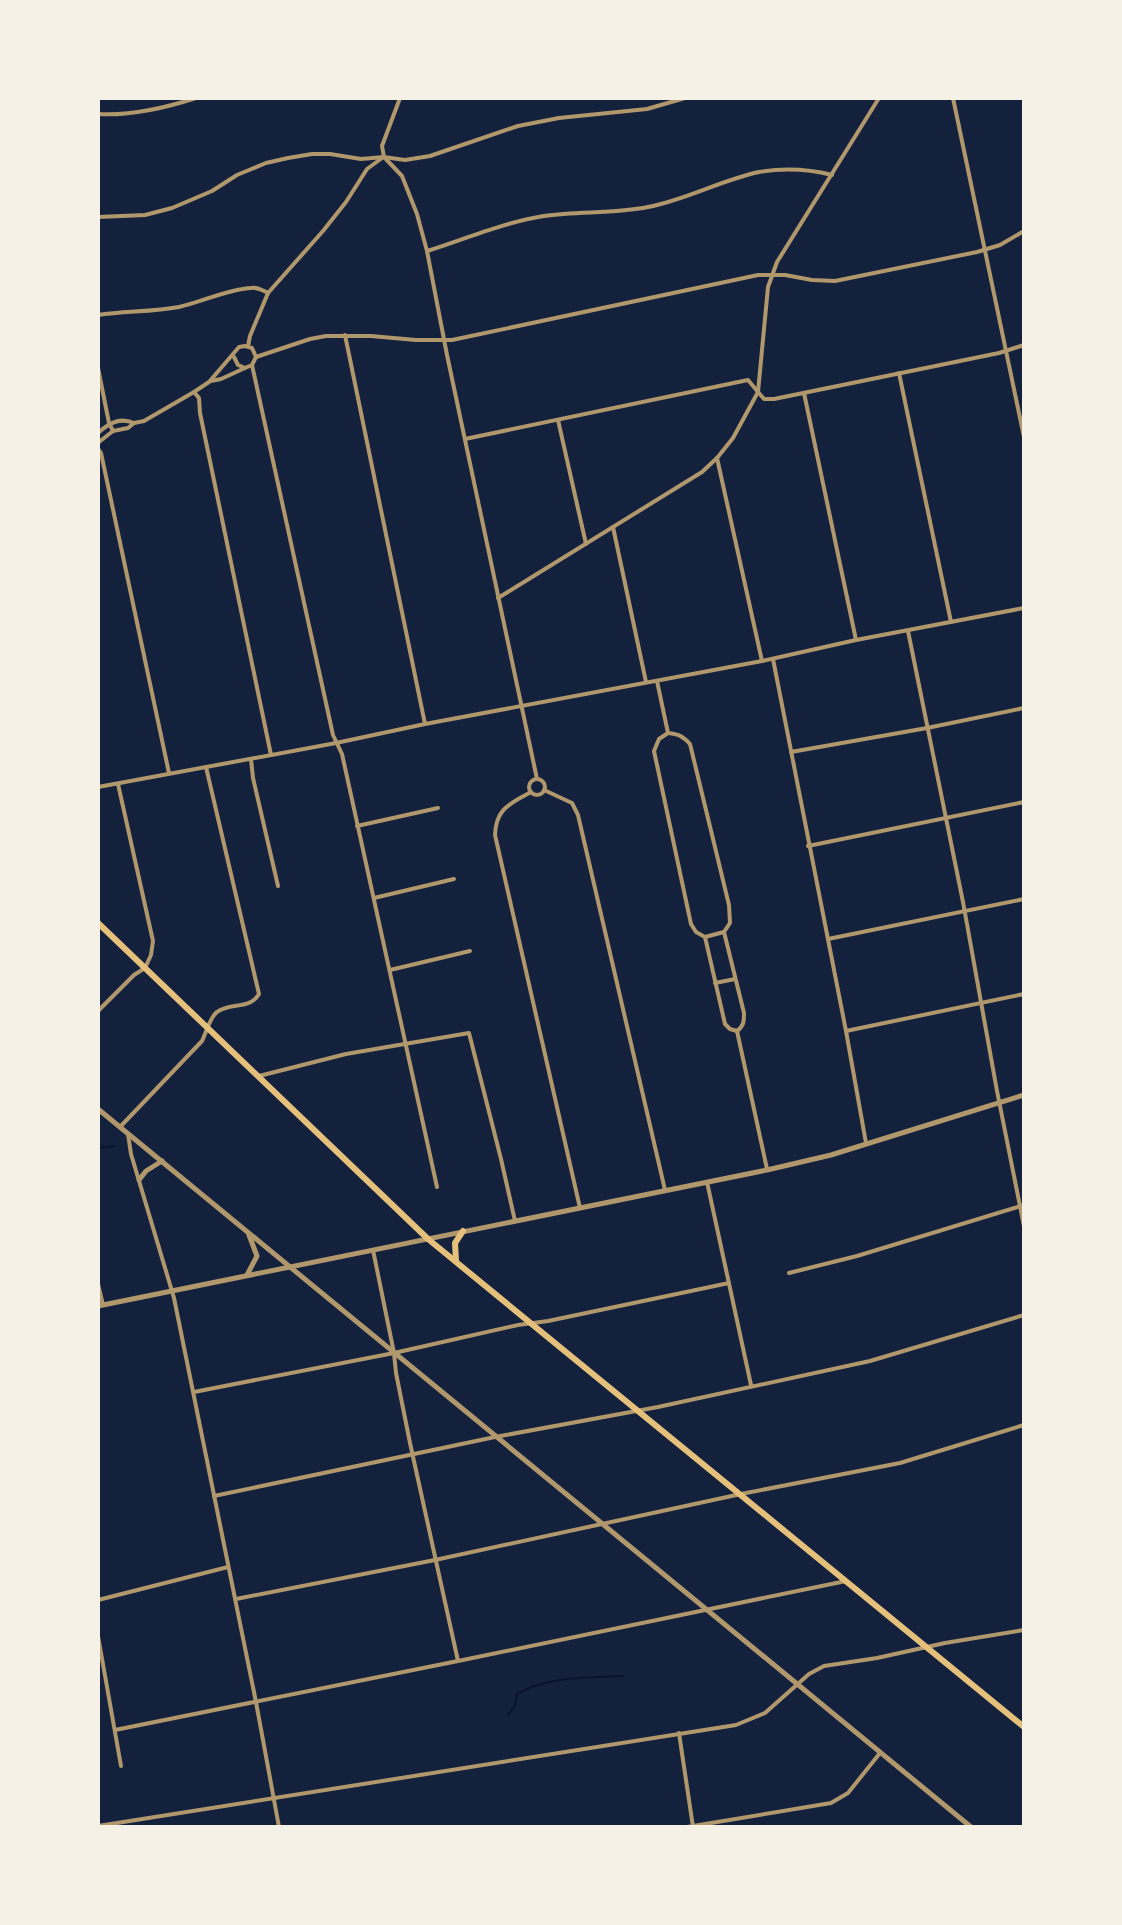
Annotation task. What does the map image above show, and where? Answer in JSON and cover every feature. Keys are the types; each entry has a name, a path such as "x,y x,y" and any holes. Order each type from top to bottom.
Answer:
{"main road":[{"path":"98,923 428,1239 1024,1727"},
{"path":"456,1261 455,1243 463,1231"}],"street":[{"path":"98,114 114,115 158,108 196,98"},
{"path":"400,98 382,146 384,157 402,176 427,251 537,779 544,783 544,790"},
{"path":"98,217 145,215 172,208 212,191 237,175 288,158 330,154 361,159 384,157 405,160 430,156 518,126 559,118 647,109 685,98"},
{"path":"498,598 702,472 717,458 742,424 758,392 768,287 777,262 879,98"},
{"path":"953,98 1024,434"},
{"path":"248,346 268,293 323,231 367,169 384,157"},
{"path":"427,251 541,217 623,211 668,203 757,173 799,170 832,175"},
{"path":"437,1187 252,365 256,357 310,339 345,335 416,340 457,339 758,275 835,281 985,250 1009,241 1024,231"},
{"path":"98,315 167,309 250,287 268,293"},
{"path":"345,335 425,724"},
{"path":"465,439 748,380 764,399 774,399 1024,345"},
{"path":"169,773 98,444 113,431 128,428 157,414 209,382 239,347 252,348 256,357"},
{"path":"234,355 235,362 245,368"},
{"path":"209,382 252,365"},
{"path":"98,368 113,431"},
{"path":"899,373 951,623"},
{"path":"194,392 199,398 271,755"},
{"path":"804,393 856,640"},
{"path":"98,433 109,423 127,420 134,423"},
{"path":"558,420 586,544"},
{"path":"717,458 762,661"},
{"path":"613,527 646,682"},
{"path":"98,787 773,659 1024,608"},
{"path":"908,631 1024,1226"},
{"path":"773,659 866,1144"},
{"path":"657,681 668,733"},
{"path":"791,752 1024,708"},
{"path":"668,733 684,737 690,744 729,905 730,923 724,932 705,937 696,932 691,924 654,751 659,739 668,733"},
{"path":"251,759 278,886"},
{"path":"120,1127 202,1041 215,1013 250,1003 259,994 206,767"},
{"path":"531,792 529,785 537,779"},
{"path":"98,1011 145,968 153,941 118,784"},
{"path":"531,792 538,795 544,790"},
{"path":"544,790 572,803 578,815 665,1190"},
{"path":"531,792 505,807 495,825 495,835 580,1208"},
{"path":"808,846 1024,802"},
{"path":"357,826 438,808"},
{"path":"374,898 454,879"},
{"path":"828,939 1024,899"},
{"path":"724,932 744,1013 742,1027 737,1031"},
{"path":"705,937 725,1024 737,1031"},
{"path":"390,970 470,951"},
{"path":"715,983 735,979"},
{"path":"846,1031 1024,994"},
{"path":"737,1031 767,1170"},
{"path":"259,1076 346,1054 469,1033 515,1221"},
{"path":"98,1284 101,1305 767,1170 831,1155 1024,1095"},
{"path":"98,1109 971,1827"},
{"path":"128,1133 131,1154 173,1291 279,1827"},
{"path":"139,1180 146,1171 162,1161"},
{"path":"707,1182 751,1385"},
{"path":"789,1273 857,1256 1022,1205"},
{"path":"247,1231 257,1256 247,1275"},
{"path":"373,1250 458,1661"},
{"path":"194,1392 729,1283"},
{"path":"214,1496 870,1361 1024,1315"},
{"path":"236,1599 900,1463 1024,1425"},
{"path":"98,1600 228,1567"},
{"path":"115,1730 847,1581"},
{"path":"98,1826 736,1725 754,1719 773,1707 809,1674 824,1666 1024,1630"},
{"path":"98,1636 121,1766"},
{"path":"679,1733 693,1826"},
{"path":"687,1827 840,1800 880,1752"}],"waterway":[{"path":"98,1148 114,1146"},
{"path":"508,1715 515,1706 517,1694 529,1688 568,1679 623,1676"}]}
